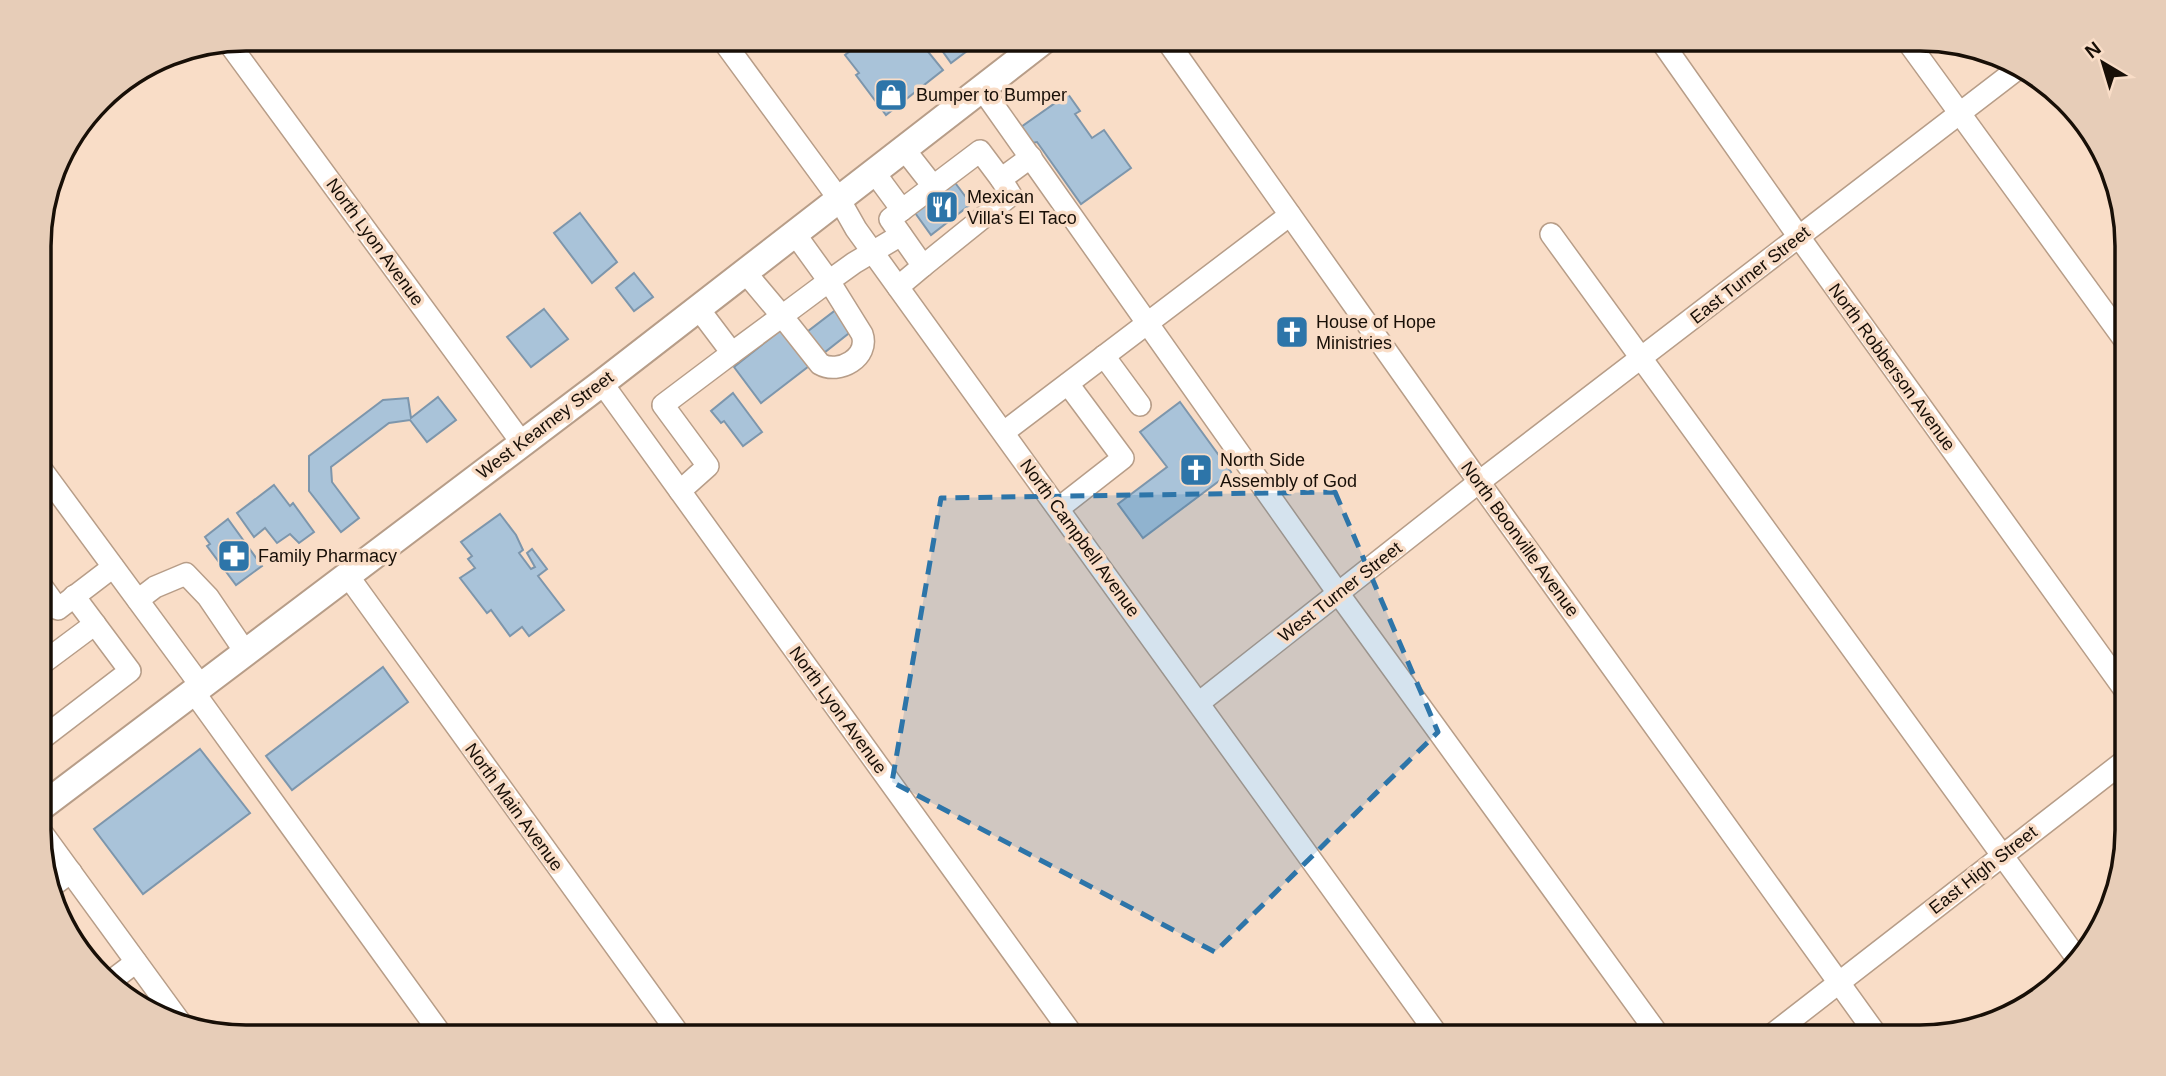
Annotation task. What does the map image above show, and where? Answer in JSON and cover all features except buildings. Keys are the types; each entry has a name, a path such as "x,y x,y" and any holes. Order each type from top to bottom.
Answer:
{"main road":[{"name":"West Kearney Street","path":"51,800 602,383 1030,51"}],"street":[{"name":"North Lyon Avenue","path":"235,51 522,443"},
{"name":"North Campbell Avenue","path":"731,51 839,199 856,229 1431,1025"},
{"name":"North Boonville Avenue","path":"1174,51 1479,482 1870,1025"},
{"name":"North Robberson Avenue","path":"1668,51 2115,676"},
{"path":"1915,51 2115,327"},
{"name":"East Turner Street","path":"1479,482 2011,74"},
{"path":"982,89 1338,593 1651,1025"},
{"path":"904,149 933,186"},
{"path":"898,287 1012,195 980,151 890,219 923,266"},
{"path":"1001,179 1031,158"},
{"path":"874,172 902,210"},
{"path":"1004,432 1290,215"},
{"path":"745,272 820,365 828,369 843,366 862,352 865,343 862,334 829,281 794,234"},
{"path":"1551,234 2072,952"},
{"path":"680,491 708,466 663,405 829,281 901,236"},
{"path":"698,308 732,353"},
{"path":"1104,356 1140,405"},
{"name":"North Lyon Avenue","path":"602,383 1064,1025"},
{"path":"1059,508 1123,458 1068,384"},
{"path":"51,481 138,600 197,689 435,1025"},
{"name":"West Turner Street","path":"1200,702 1479,482"},
{"path":"51,599 58,609 113,567"},
{"path":"138,600 155,587 186,575 208,597 246,653"},
{"name":"North Main Avenue","path":"348,576 672,1025"},
{"path":"51,732 130,671 74,596"},
{"path":"51,652 95,624"},
{"name":"East High Street","path":"1784,1025 2115,768"},
{"path":"52,846 171,1010"},
{"path":"58,882 71,872"},
{"path":"117,977 136,962"}],"highlighted area":[{"path":"1335,492 1438,732 1215,952 892,782 941,498"}],"place":[{"name":"Bumper to Bumper","path":"891,95"},
{"name":"Mexican Villa's El Taco","path":"942,207"},
{"name":"House of Hope Ministries","path":"1292,332"},
{"name":"North Side Assembly of God","path":"1196,470"},
{"name":"Family Pharmacy","path":"234,556"}]}
